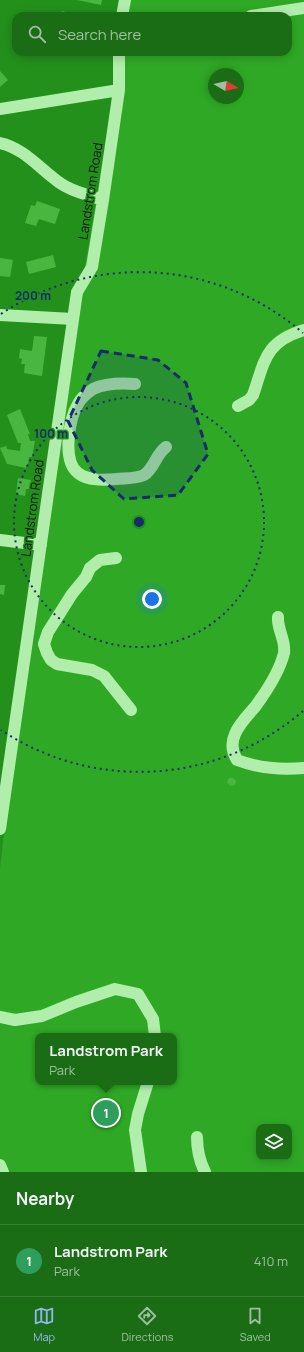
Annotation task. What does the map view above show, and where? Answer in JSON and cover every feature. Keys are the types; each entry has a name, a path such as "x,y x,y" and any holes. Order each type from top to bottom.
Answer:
{"street":[{"path":"123,12 125,0"},
{"path":"278,12 304,8"},
{"name":"Landstrom Road","path":"0,828 77,292 92,267 103,200 119,90 119,56"},
{"path":"0,109 119,90"},
{"path":"0,143 20,151 68,188 103,200"},
{"path":"0,315 73,319"},
{"path":"238,406 249,400 252,395 264,362 271,349 279,340 288,335 304,330"},
{"path":"135,384 109,384 99,387 88,393 80,401 74,414 68,445 69,458 73,468 76,472 89,478 110,480 136,477 144,475 150,469 161,451 166,447"},
{"path":"0,540 40,545"},
{"path":"116,558 106,558 100,560 90,568 86,577 72,594 48,632 44,644 47,654 51,660 57,664 99,672 104,676 131,710"},
{"path":"278,617 278,624 284,642 282,660 269,687 238,729 233,741 234,755 237,760 269,768 304,768"},
{"path":"0,1017 15,1020 42,1016 76,1002 115,989 138,994 153,1019 155,1033"},
{"path":"141,1172 135,1130 138,1114 147,1085"},
{"path":"197,1137 197,1149 205,1172"},
{"path":"0,1165 3,1172"}],"highlighted area":[{"path":"101,351 158,360 186,383 208,454 178,495 124,499 92,470 68,421"}],"green space":[{"path":"130,0 304,0 304,1172 0,1172 0,868 27,637 72,344 120,56 292,56 292,12 128,12"}],"building":[{"path":"77,0 102,0 101,5"},
{"path":"0,71 8,80 0,87"},
{"path":"37,201 60,209 55,224 39,219 36,226 25,223 31,205 35,206"},
{"path":"53,255 56,267 29,274 26,262"},
{"path":"0,258 13,260 10,277 0,276"},
{"path":"34,336 47,337 42,376 24,373 25,364 21,364 22,359 19,358 20,349 32,351"},
{"path":"20,409 30,434 28,434 30,441 35,441 32,457 29,457 26,468 7,464 0,448 6,446 7,449 20,451 21,443 18,443 7,415"},
{"path":"18,478 31,480 30,489 26,489 25,496 16,494"},
{"path":"0,585 5,585 4,595 0,594"},
{"path":"229,778 233,778 236,781 235,785 230,786 227,782"}],"place":[{"name":"Landstrom Park","path":"106,1113"}]}
